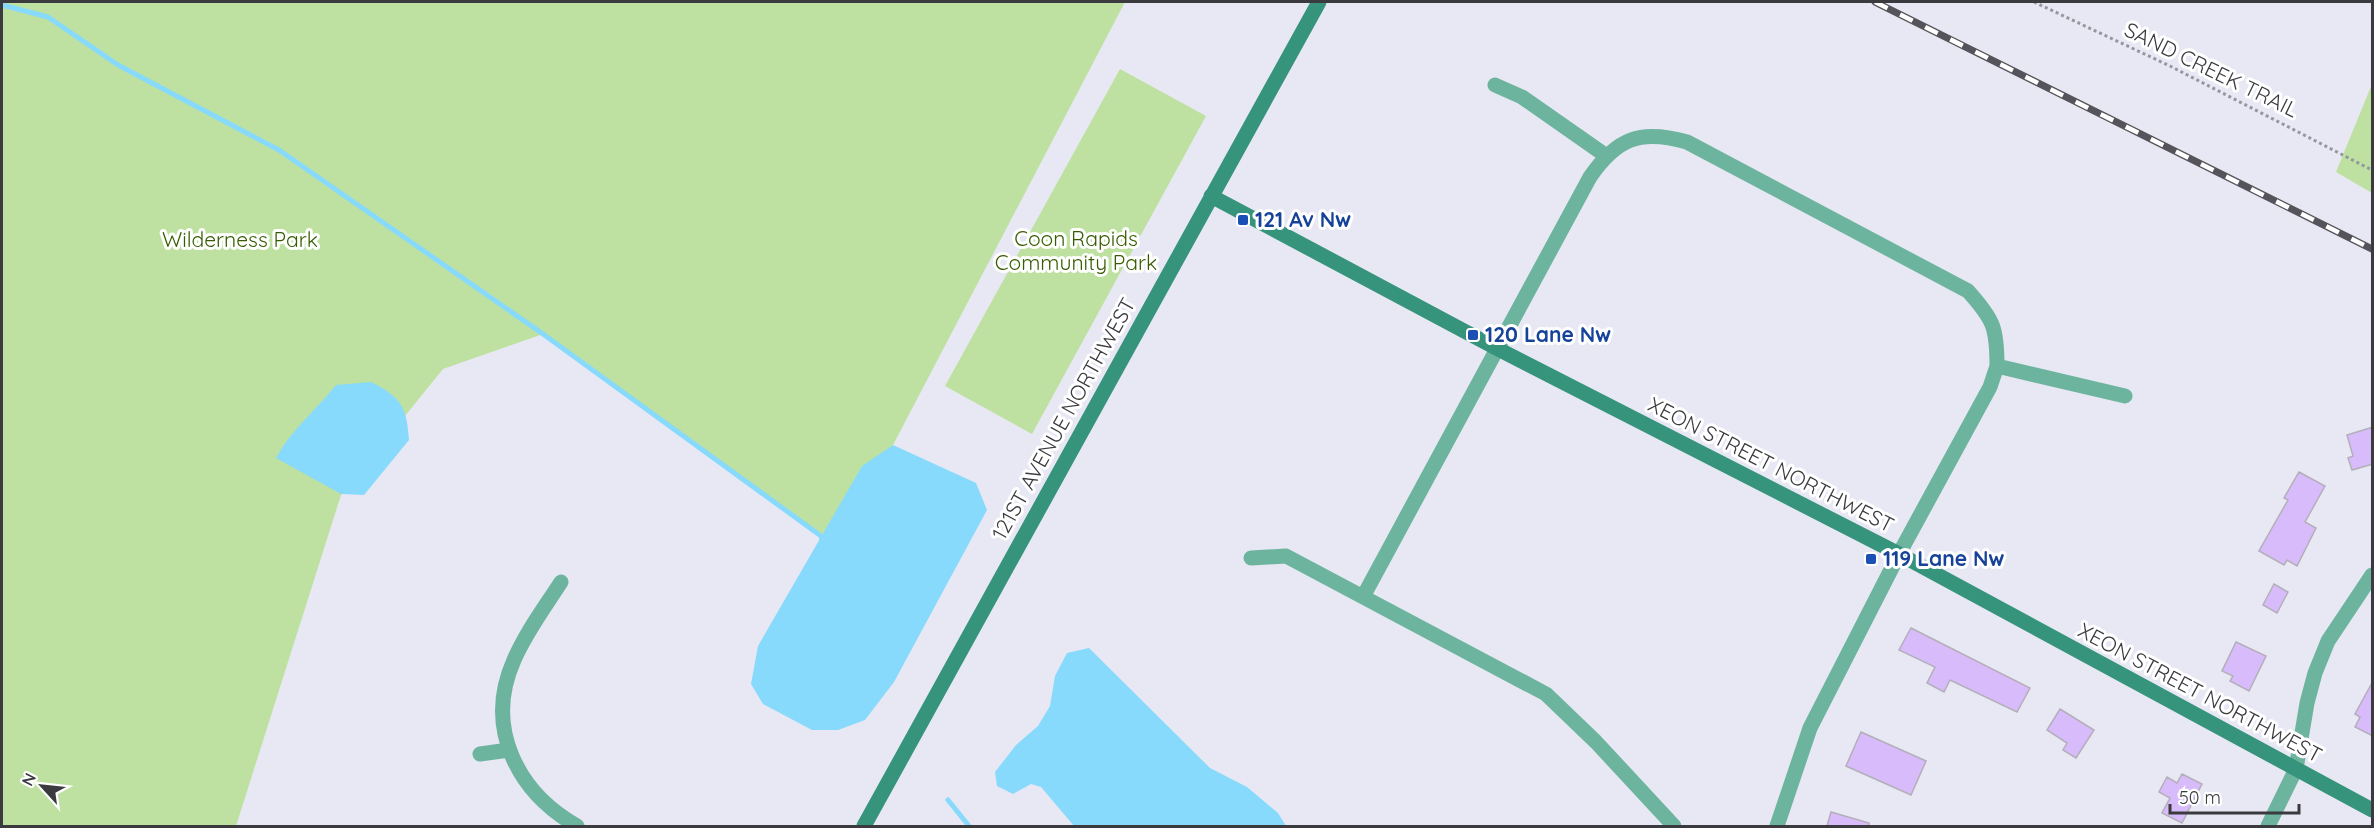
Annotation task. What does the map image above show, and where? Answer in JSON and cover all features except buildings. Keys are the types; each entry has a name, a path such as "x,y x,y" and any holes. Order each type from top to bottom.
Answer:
{"street":[{"name":"121ST AVENUE NORTHWEST","path":"864,826 1319,2"},
{"path":"1496,85 1522,97 1605,155"},
{"path":"1364,595 1496,348 1605,155 1620,144 1644,136 1664,135 1687,142 1968,291 1985,311 1997,334 1997,366 1990,387 1899,554 1810,728 1777,826"},
{"name":"XEON STREET NORTHWEST","path":"1211,196 1496,348 1899,554 2373,810"},
{"path":"1997,366 2125,396"},
{"path":"1251,558 1286,556 1364,595 1546,694 1596,742 1674,826"},
{"path":"2268,826 2296,769 2315,673 2328,641 2373,575"},
{"path":"561,582 530,629 513,661 505,691 503,721 509,750 521,778 537,796 576,826"},
{"path":"480,754 509,750"}],"path":[{"name":"SAND CREEK TRAIL","path":"2034,2 2170,66 2373,170"}],"green space":[{"name":"Wilderness Park","path":"2,2 1125,2 893,445 821,536 543,334 443,369 341,495 236,826 2,826"},
{"name":"Coon Rapids Community Park","path":"1120,69 1206,116 1032,434 945,386"},
{"path":"2372,84 2372,193 2336,172"}],"water":[{"path":"371,382 396,398 400,404 406,419 409,440 364,495 341,494 276,458 296,429 336,385"},
{"path":"893,445 976,483 987,510 894,682 865,720 838,730 812,730 763,704 751,684 758,646 862,466"},
{"path":"1089,648 1210,768 1247,787 1278,813 1286,826 1074,826 1041,787 1031,784 1013,794 997,786 995,772 1016,745 1038,726 1050,706 1055,676 1067,653"}],"waterway":[{"path":"2,5 48,17 118,65 279,150 543,334 821,536 822,541"},
{"path":"948,800 969,826"}],"railway":[{"path":"1875,2 2372,249"}],"place":[{"name":"121 Av Nw","path":"1243,220"},
{"name":"120 Lane Nw","path":"1473,335"},
{"name":"119 Lane Nw","path":"1871,559"}]}
